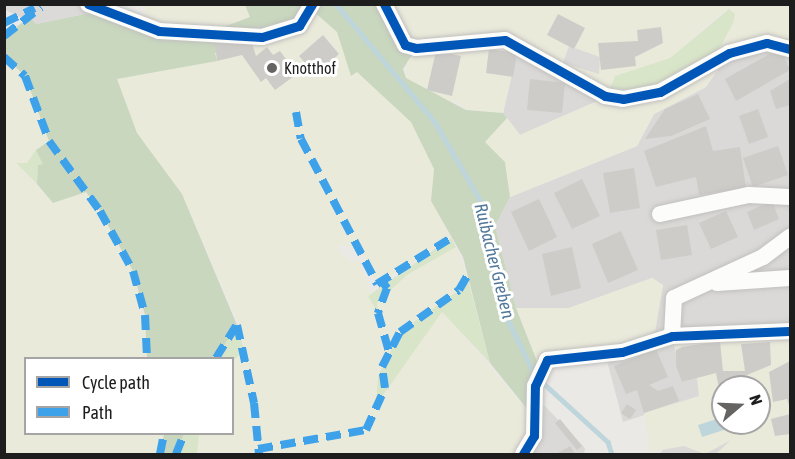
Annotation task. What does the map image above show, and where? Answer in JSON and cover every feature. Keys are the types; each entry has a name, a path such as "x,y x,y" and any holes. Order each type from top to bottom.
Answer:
{"street":[{"path":"88,4 159,31 262,37 299,26 312,4"},
{"path":"384,4 405,45 416,48 505,40 605,96 623,99 660,93 729,53 767,43 790,49"},
{"path":"660,214 749,195 790,196"},
{"path":"672,336 674,298 710,283 790,237"},
{"path":"710,283 790,278"},
{"path":"523,454 535,428 537,379 547,360 614,354 672,336 790,331"}],"shaded area":[{"path":"87,4 90,13 36,24 26,12 39,5"},
{"path":"4,5 87,5 36,24 5,10"},
{"path":"144,5 245,5 251,17 215,31 312,10 337,32 351,76 357,72 411,122 434,169 431,201 451,238 377,284 360,250 341,244 338,250 351,262 359,260 377,312 377,303 408,275 456,247 467,276 459,290 400,332 378,376 377,403 442,311 536,420 523,454 194,452 199,435 234,435 234,360 244,349 241,329 182,194 137,133 117,79 219,52 148,27"},
{"path":"393,5 790,5 790,49 729,53 706,87 654,114 637,146 510,197 505,162 484,142 507,118 520,135 606,97 517,53 503,113 466,110 458,102 437,98 406,78 408,54","holes":["722,12 722,43 713,61 615,76 670,58"]},
{"path":"569,46 600,57 599,74 563,63"},
{"path":"790,49 790,436 734,438 716,454 660,454 699,397 623,422 604,349 655,331 663,285 652,278 569,308 516,308 495,226 510,197 637,146 654,114 706,87 729,53"},
{"path":"517,53 607,97 520,135 503,113"},
{"path":"4,57 25,76 49,141 27,163 16,163 53,203 86,192 133,271 146,329 147,357 24,357 24,435 164,435 160,454 5,454"},
{"path":"652,278 663,285 655,331 648,337 538,364 516,308 569,308"},
{"path":"790,331 790,454 716,454 731,440 705,454 684,446 650,452 644,413 699,396 697,378 682,382 672,336"},
{"path":"545,406 585,448 584,454 523,454 537,408"}],"green space":[{"path":"245,5 393,5 416,48 403,69 406,78 466,110 503,113 507,118 485,142 505,162 510,197 495,226 516,308 538,364 531,372 536,420 490,363 463,257 431,201 434,169 411,122 357,72 351,76 337,32 312,10 307,18 215,53 217,61 117,79 137,133 182,194 237,325 217,357 147,357 145,315 133,271 100,211 86,192 53,203 37,184 38,165 43,164 36,150 49,141 25,76 5,57 4,36 30,17 36,24 89,13 148,27 213,31 250,17"},
{"path":"729,9 735,14 733,23 713,61 679,81 607,97 615,76 670,58"},
{"path":"36,150 44,164 38,165 37,184 16,163 27,163"},
{"path":"451,238 456,247 407,275 377,303 378,313 368,296"},
{"path":"467,276 490,363 442,312 376,405 378,376 400,332 459,290"},
{"path":"237,325 244,350 234,360 234,357 217,357"},
{"path":"164,435 184,435 176,454 160,454"},
{"path":"184,435 199,435 197,454 176,454"}],"water":[{"path":"711,421 711,434 702,437 698,425"}],"building":[{"path":"558,14 585,28 574,49 547,35"},
{"path":"661,27 663,43 635,57 636,66 601,70 598,43 638,41 637,30"},
{"path":"214,35 251,39 256,56 267,47 273,55 280,51 297,74 275,90 266,78 261,82 242,55 217,61"},
{"path":"323,35 339,54 316,75 299,56"},
{"path":"780,48 790,70 736,101 725,79"},
{"path":"489,49 517,53 513,77 486,73"},
{"path":"436,51 461,56 452,96 427,90"},
{"path":"530,79 565,83 562,113 527,110"},
{"path":"790,79 790,105 776,109 770,91"},
{"path":"698,94 710,119 671,136 645,139 665,109"},
{"path":"758,109 768,137 749,144 739,116"},
{"path":"706,126 713,151 740,147 746,188 699,195 696,177 656,187 644,151"},
{"path":"778,146 788,175 753,187 743,158"},
{"path":"634,168 640,208 610,213 603,173"},
{"path":"582,179 600,216 572,229 554,193"},
{"path":"539,199 557,237 529,251 511,212"},
{"path":"772,201 779,219 754,230 747,212"},
{"path":"726,211 738,237 711,249 699,223"},
{"path":"687,225 692,255 661,260 656,230"},
{"path":"621,231 638,270 608,283 592,244"},
{"path":"572,247 581,288 551,296 542,254"},
{"path":"720,341 723,371 745,371 741,344 770,342 771,365 747,375 716,375 716,373 682,382 676,366 676,350"},
{"path":"656,349 668,377 649,385 658,391 673,386 679,401 644,413 637,390 626,394 614,366"},
{"path":"790,361 790,408 787,399 773,402 769,372"},
{"path":"627,404 636,410 630,419 621,413"},
{"path":"790,414 790,434 775,436 771,419"},
{"path":"560,419 582,446 577,450 555,423"},
{"path":"570,446 575,454 556,454"}],"waterway":[{"name":"Ruibacher Greben","path":"336,4 435,122 480,200 501,306 535,375"},
{"name":"Ruibacher Greben","path":"541,381 608,442 612,454"}],"marked path":[{"path":"4,36 41,7"},
{"path":"4,23 35,8"},
{"path":"4,57 25,76 49,141 100,211 133,271 145,315 147,357"},
{"path":"296,112 301,139 377,284 451,238"},
{"path":"258,449 366,430 385,388 382,367 400,332 459,290 467,276"},
{"path":"382,281 387,288 378,313 389,352"},
{"path":"217,357 237,325 254,403 259,454"},
{"path":"160,454 164,435"},
{"path":"176,454 184,435"}],"cycle path":[{"path":"88,4 159,31 262,37 299,26 312,4"},
{"path":"384,4 405,45 416,48 505,40 605,96 623,99 660,92 729,53 767,43 790,49"},
{"path":"523,454 534,436 535,386 547,360 622,352 672,336 790,331"}],"place":[{"name":"Knotthof","path":"272,68"}]}
